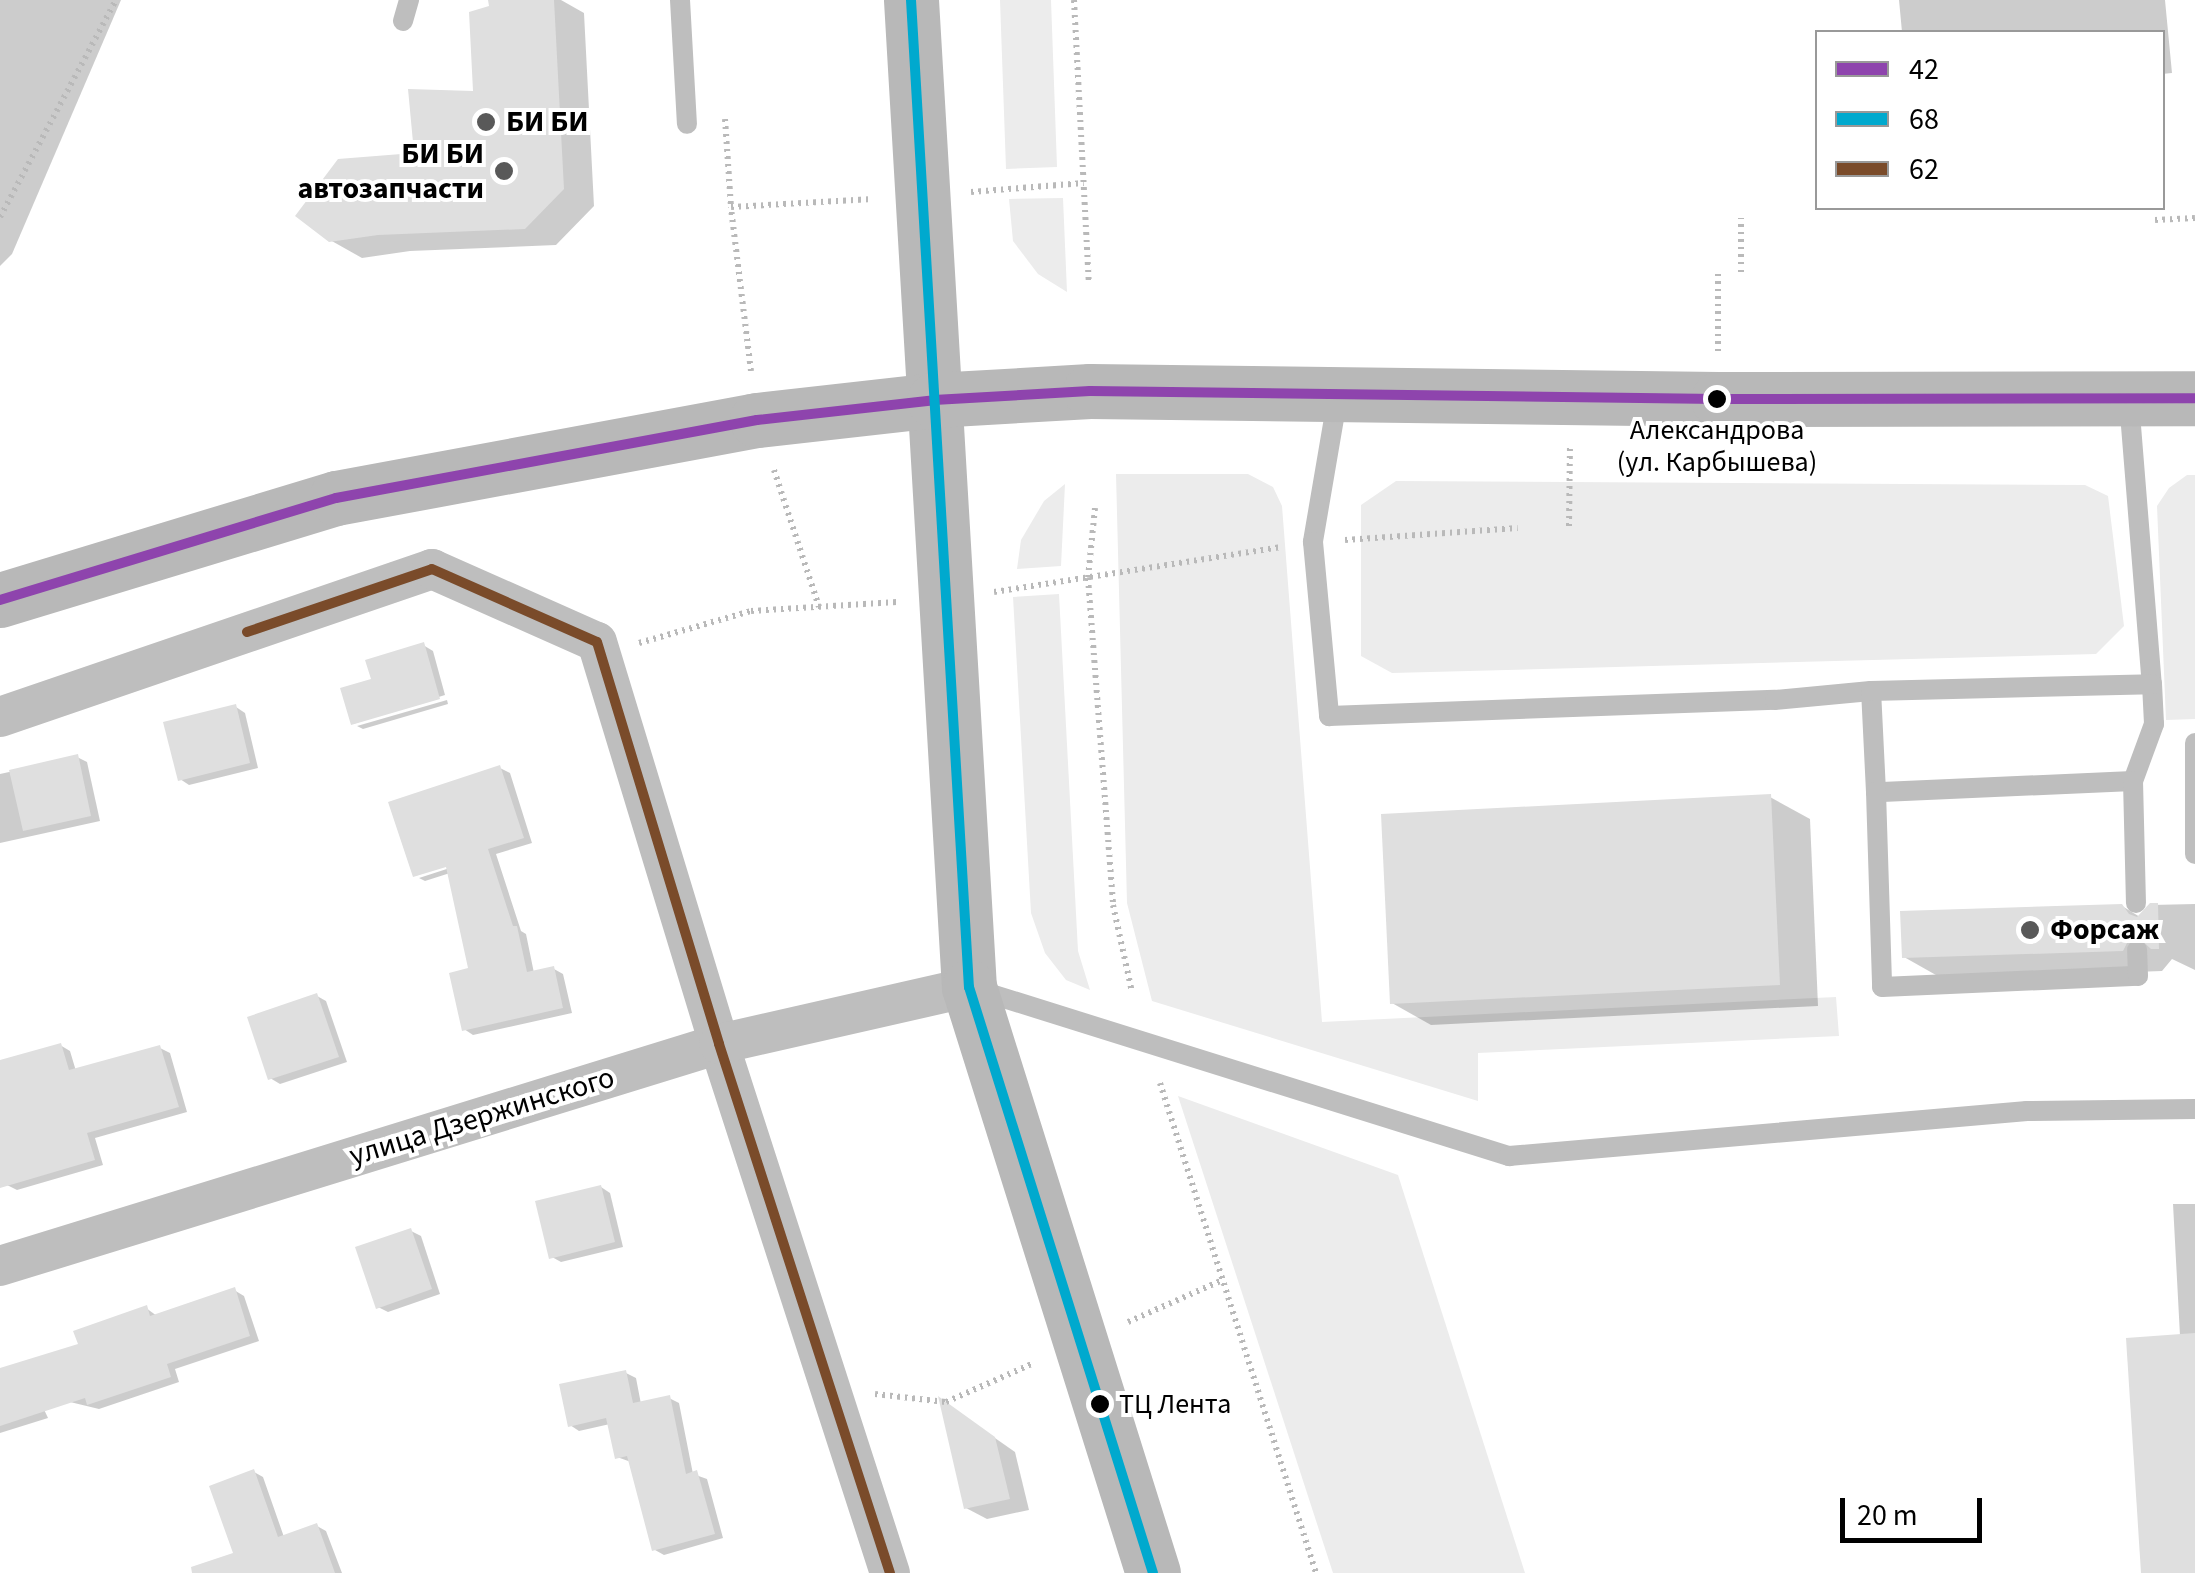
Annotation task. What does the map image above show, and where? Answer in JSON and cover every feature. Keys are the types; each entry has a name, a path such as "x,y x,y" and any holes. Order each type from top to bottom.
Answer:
{"street":[{"path":"910,0 969,988 1154,1573"},
{"path":"0,600 336,498 757,420 934,400 1090,391 1718,399 2195,398"},
{"path":"0,717 432,568 599,648 719,1044 890,1573"},
{"name":"улица Дзержинского","path":"0,1266 719,1044 969,988"}],"lane":[{"path":"403,21 410,0"},
{"path":"680,0 688,124"},
{"path":"1338,393 1314,542 1329,716 1775,700 1871,691 2152,684"},
{"path":"2128,400 2154,724 2133,781 2136,903"},
{"path":"1871,691 1882,986 2138,976 2137,950"},
{"path":"2195,743 2195,854"},
{"path":"1876,792 2133,781"},
{"path":"969,988 1510,1156 2027,1111 2195,1108"}],"path":[{"path":"0,218 116,0"},
{"path":"1074,0 1090,283"},
{"path":"819,607 757,420 731,208 1084,183"},
{"path":"1740,272 1741,218"},
{"path":"2155,220 2195,218"},
{"path":"1718,272 1718,399"},
{"path":"1569,526 1572,396"},
{"path":"1096,508 1088,578 1113,905 1132,992"},
{"path":"599,648 751,612 943,600 1314,542 1518,528"},
{"path":"1158,1076 1316,1573"}],"shaded area":[{"path":"1000,0 1051,0 1057,167 1006,169"},
{"path":"1063,198 1067,292 1038,274 1013,241 1009,199"},
{"path":"1116,474 1248,474 1273,487 1282,506 1322,1022 1836,997 1839,1036 1478,1053 1478,1101 1152,1001 1127,903"},
{"path":"2187,475 2195,475 2195,719 2166,720 2157,506 2169,488"},
{"path":"1396,481 2085,485 2108,496 2124,626 2096,654 1392,673 1361,656 1361,505"},
{"path":"1065,484 1061,566 1017,569 1021,540 1044,501"},
{"path":"1059,594 1078,951 1090,990 1066,980 1045,953 1031,913 1013,597"},
{"path":"1178,1096 1398,1175 1525,1573 1333,1573"}],"building":[{"name":"БИ БИ","path":"488,0 554,0 564,189 525,229 378,235 329,242 295,216 338,159 414,153 408,89 473,91 469,12 489,6"},
{"path":"424,642 440,699 351,725 340,688 371,679 365,660"},
{"path":"236,704 250,763 178,781 163,722"},
{"path":"78,754 91,816 23,831 9,770"},
{"path":"500,765 524,838 488,849 513,926 517,926 527,972 554,966 563,1008 462,1031 449,973 468,968 446,867 413,877 388,802"},
{"path":"1771,794 1780,985 1390,1004 1381,814"},
{"name":"Форсаж","path":"2150,903 2158,903 2159,949 2151,949 2137,936 2129,939 2123,951 1902,958 1900,911 2122,904 2137,917"},
{"path":"317,993 339,1057 268,1080 247,1017"},
{"path":"61,1043 69,1070 160,1045 179,1107 87,1133 95,1160 0,1188 0,1060"},
{"path":"601,1185 615,1242 549,1259 535,1201"},
{"path":"411,1228 432,1289 376,1309 355,1247"},
{"path":"235,1287 250,1336 167,1364 171,1377 87,1405 85,1398 0,1426 0,1368 78,1344 73,1331 147,1305 150,1316"},
{"path":"2195,1333 2195,1573 2141,1573 2126,1338"},
{"path":"626,1370 633,1403 670,1395 686,1474 697,1470 715,1534 652,1551 627,1456 615,1459 606,1418 568,1427 559,1384"},
{"path":"938,1396 995,1437 1010,1499 964,1509"},
{"path":"254,1469 278,1537 317,1523 335,1573 192,1573 191,1567 233,1553 209,1486"}],"transit line":[{"name":"68","path":"911,0 969,987 1153,1573"},
{"name":"42","path":"0,600 336,498 757,420 934,400 1090,391 1718,399 2195,398"},
{"name":"62","path":"247,632 432,569 597,642 719,1044 890,1573"}],"place":[{"name":"БИ БИ","path":"486,122"},
{"name":"БИ БИ автозапчасти","path":"504,171"},
{"name":"Александрова (ул. Карбышева)","path":"1717,399"},
{"name":"Форсаж","path":"2030,930"},
{"name":"ТЦ Лента","path":"1100,1404"}]}
